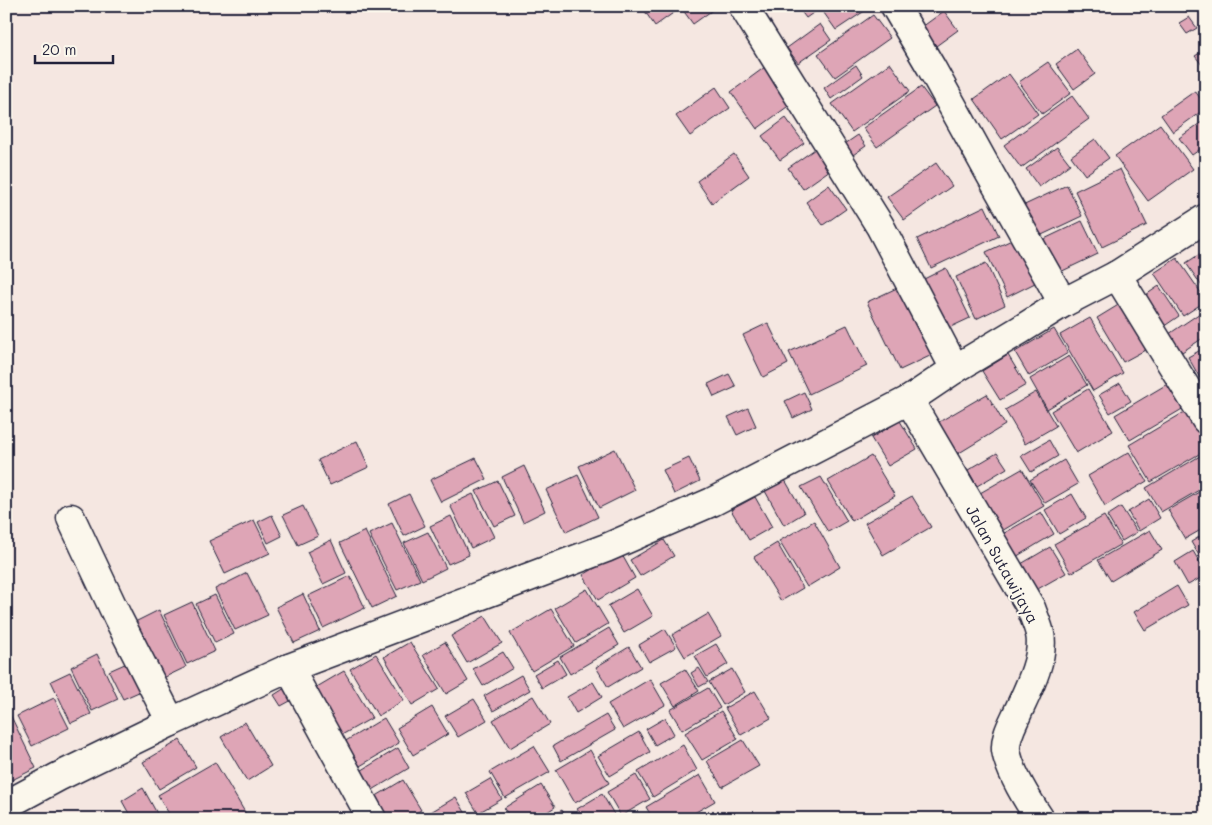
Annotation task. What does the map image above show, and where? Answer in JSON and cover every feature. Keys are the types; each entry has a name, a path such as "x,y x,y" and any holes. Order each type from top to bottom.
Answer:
{"street":[{"path":"743,6 880,226 955,369"},
{"path":"896,6 1063,303"},
{"path":"6,805 58,777 171,722 290,668 606,548 703,506 909,400 955,369 1063,303 1118,275 1206,218"},
{"path":"1118,275 1206,420"},
{"name":"Jalan Sutawijaya","path":"909,400 1031,608 1040,634 1037,668 1008,736 1006,748 1008,762 1040,819"},
{"path":"71,518 118,618 171,722"},
{"path":"290,668 372,819"}],"building":[{"path":"650,6 673,6 676,11 655,26 644,10"},
{"path":"680,6 712,6 714,9 693,24"},
{"path":"797,6 823,6 806,18"},
{"path":"834,6 863,6 866,10 836,30 824,13"},
{"path":"944,11 958,30 936,46 922,27"},
{"path":"873,15 890,38 835,77 818,54"},
{"path":"1189,17 1197,28 1187,34 1179,23"},
{"path":"820,24 831,40 798,63 787,48"},
{"path":"1077,49 1095,74 1074,89 1056,64"},
{"path":"1206,49 1206,70 1195,56"},
{"path":"1048,62 1071,93 1042,114 1019,82"},
{"path":"890,63 910,91 852,132 832,104"},
{"path":"856,65 863,76 831,99 824,88"},
{"path":"765,67 791,104 757,129 731,92"},
{"path":"1009,74 1038,114 1002,139 974,99"},
{"path":"716,87 730,108 690,136 676,116"},
{"path":"921,87 935,106 877,147 863,128"},
{"path":"1195,91 1206,108 1173,132 1161,115"},
{"path":"1072,96 1089,119 1021,168 1004,145"},
{"path":"786,118 804,143 780,160 762,136"},
{"path":"1206,119 1206,145 1192,155 1179,138"},
{"path":"1160,124 1193,169 1148,201 1115,156"},
{"path":"858,135 866,146 850,157 842,146"},
{"path":"1095,139 1109,158 1085,175 1071,156"},
{"path":"1057,147 1070,164 1039,187 1026,169"},
{"path":"815,149 830,170 803,189 788,168"},
{"path":"734,154 749,176 712,203 697,181"},
{"path":"936,163 952,186 904,220 887,197"},
{"path":"1120,169 1147,225 1102,247 1075,191"},
{"path":"829,185 846,209 823,225 806,202"},
{"path":"1067,185 1082,216 1029,241 1014,210"},
{"path":"985,206 999,236 931,268 917,239"},
{"path":"1082,221 1098,254 1052,276 1036,243"},
{"path":"1016,238 1037,282 1007,297 986,252"},
{"path":"1206,250 1206,292 1186,263"},
{"path":"1177,258 1206,300 1183,316 1154,273"},
{"path":"986,263 1005,305 976,319 956,277"},
{"path":"946,268 970,318 940,332 916,283"},
{"path":"1159,286 1179,316 1160,329 1140,299"},
{"path":"899,287 932,355 900,370 867,302"},
{"path":"1120,304 1147,349 1123,362 1097,318"},
{"path":"1206,309 1206,336 1182,352 1169,334"},
{"path":"1090,318 1123,373 1093,391 1060,335"},
{"path":"768,323 788,364 763,377 743,335"},
{"path":"847,325 867,366 809,394 789,352"},
{"path":"1054,329 1068,353 1029,376 1015,352"},
{"path":"1206,347 1206,374 1200,378 1188,357"},
{"path":"1008,355 1026,385 1000,400 982,371"},
{"path":"1069,356 1087,385 1047,409 1030,379"},
{"path":"729,374 736,387 714,397 708,384"},
{"path":"1206,379 1206,406 1194,386"},
{"path":"1120,383 1131,401 1110,413 1099,395"},
{"path":"1169,383 1184,408 1130,440 1115,415"},
{"path":"1088,389 1113,431 1076,453 1051,411"},
{"path":"804,392 812,409 793,418 785,401"},
{"path":"1036,392 1056,426 1025,444 1005,410"},
{"path":"987,394 1005,425 951,458 932,426"},
{"path":"748,408 756,426 737,435 728,417"},
{"path":"1188,410 1206,440 1206,450 1151,482 1129,445"},
{"path":"900,421 917,449 888,466 871,438"},
{"path":"1049,440 1058,456 1031,472 1021,456"},
{"path":"357,441 369,467 330,485 318,460"},
{"path":"615,449 635,490 599,508 579,466"},
{"path":"1129,452 1147,481 1105,506 1088,476"},
{"path":"997,453 1007,468 977,486 968,470"},
{"path":"1205,453 1206,486 1161,512 1146,488"},
{"path":"871,456 895,496 852,521 828,481"},
{"path":"476,458 487,479 441,502 430,480"},
{"path":"689,458 700,481 674,494 663,470"},
{"path":"1064,460 1078,484 1045,503 1030,480"},
{"path":"524,466 545,511 523,522 502,477"},
{"path":"1022,469 1044,506 995,535 973,497"},
{"path":"578,475 598,517 566,532 546,490"},
{"path":"821,477 847,521 828,532 801,487"},
{"path":"785,480 804,513 784,525 765,491"},
{"path":"498,481 515,516 494,526 476,491"},
{"path":"1206,488 1206,527 1185,539 1168,510"},
{"path":"409,494 425,526 404,536 389,504"},
{"path":"473,494 494,537 471,548 450,505"},
{"path":"1072,494 1086,518 1059,534 1045,510"},
{"path":"912,496 931,527 883,555 865,523"},
{"path":"755,497 772,527 749,540 731,510"},
{"path":"1149,499 1160,518 1139,531 1128,512"},
{"path":"303,506 318,536 298,545 283,515"},
{"path":"1121,507 1137,532 1122,541 1107,516"},
{"path":"1041,512 1054,534 1014,558 1001,535"},
{"path":"272,515 282,536 268,543 258,522"},
{"path":"451,516 469,555 448,564 430,526"},
{"path":"1104,516 1121,544 1071,573 1054,544"},
{"path":"254,520 270,553 225,574 209,541"},
{"path":"814,521 840,567 807,587 779,541"},
{"path":"392,523 420,580 397,590 369,534"},
{"path":"1150,530 1162,550 1111,581 1098,560"},
{"path":"365,531 397,596 372,608 340,543"},
{"path":"428,532 446,568 422,580 404,543"},
{"path":"1206,533 1206,560 1203,562 1191,542"},
{"path":"331,540 346,573 323,584 307,552"},
{"path":"664,540 674,556 640,576 630,560"},
{"path":"777,543 803,588 781,601 754,557"},
{"path":"1050,547 1066,573 1036,590 1021,564"},
{"path":"1193,551 1206,575 1188,585 1175,562"},
{"path":"621,553 635,578 598,600 583,575"},
{"path":"247,573 268,615 235,630 215,589"},
{"path":"350,576 365,608 323,628 308,596"},
{"path":"1177,586 1188,605 1145,630 1134,612"},
{"path":"587,589 608,624 576,643 555,608"},
{"path":"637,589 653,616 624,633 608,606"},
{"path":"303,594 320,631 294,643 276,607"},
{"path":"215,595 234,634 215,643 196,604"},
{"path":"192,602 215,651 187,664 164,615"},
{"path":"551,609 574,646 532,671 510,633"},
{"path":"159,610 186,667 161,679 133,623"},
{"path":"708,614 721,636 685,657 672,635"},
{"path":"485,616 502,643 467,663 451,636"},
{"path":"609,628 619,645 570,674 560,657"},
{"path":"665,629 676,647 649,662 639,645"},
{"path":"410,642 439,689 412,705 384,657"},
{"path":"445,642 468,681 446,694 423,655"},
{"path":"716,644 728,664 707,677 695,656"},
{"path":"629,647 641,667 608,687 596,667"},
{"path":"503,652 513,668 483,686 473,669"},
{"path":"97,654 118,699 92,711 71,667"},
{"path":"376,654 404,700 378,716 350,669"},
{"path":"136,659 150,687 123,699 109,671"},
{"path":"558,660 566,674 542,688 534,674"},
{"path":"699,668 708,682 699,687 691,673"},
{"path":"685,669 699,691 675,706 661,683"},
{"path":"732,669 745,692 723,705 709,682"},
{"path":"344,671 372,718 338,737 310,691"},
{"path":"70,672 91,714 71,723 51,681"},
{"path":"521,675 530,690 493,711 484,696"},
{"path":"650,679 665,705 623,729 608,704"},
{"path":"593,682 602,697 576,713 567,697"},
{"path":"285,688 292,700 281,706 274,695"},
{"path":"708,688 720,708 682,730 670,710"},
{"path":"755,691 771,718 741,735 725,708"},
{"path":"533,696 550,724 510,748 493,720"},
{"path":"54,698 69,728 32,746 17,716"},
{"path":"474,699 487,720 458,737 445,716"},
{"path":"6,706 36,768 6,783"},
{"path":"432,707 448,734 413,755 397,728"},
{"path":"721,711 738,739 702,760 685,733"},
{"path":"606,715 615,730 561,761 553,746"},
{"path":"384,718 399,743 348,773 334,748"},
{"path":"665,718 674,734 655,745 646,729"},
{"path":"245,722 271,766 247,781 221,737"},
{"path":"639,732 650,752 610,776 598,756"},
{"path":"180,740 196,767 159,789 143,762"},
{"path":"743,740 759,766 722,787 707,761"},
{"path":"683,745 697,770 653,797 638,772"},
{"path":"534,746 550,772 505,798 490,772"},
{"path":"398,748 409,768 371,791 359,772"},
{"path":"590,750 609,783 575,803 556,770"},
{"path":"215,762 249,819 172,819 158,795"},
{"path":"636,775 650,799 621,816 607,792"},
{"path":"700,775 715,801 684,819 653,819 646,807"},
{"path":"490,779 502,799 478,813 466,793"},
{"path":"403,780 421,810 406,819 385,819 373,798"},
{"path":"541,785 555,807 536,819 511,819 504,808"},
{"path":"143,788 160,819 132,819 122,801"},
{"path":"602,794 615,816 611,819 583,819 577,809"},
{"path":"456,797 469,819 419,819"},
{"path":"562,810 567,819 546,819"}]}
